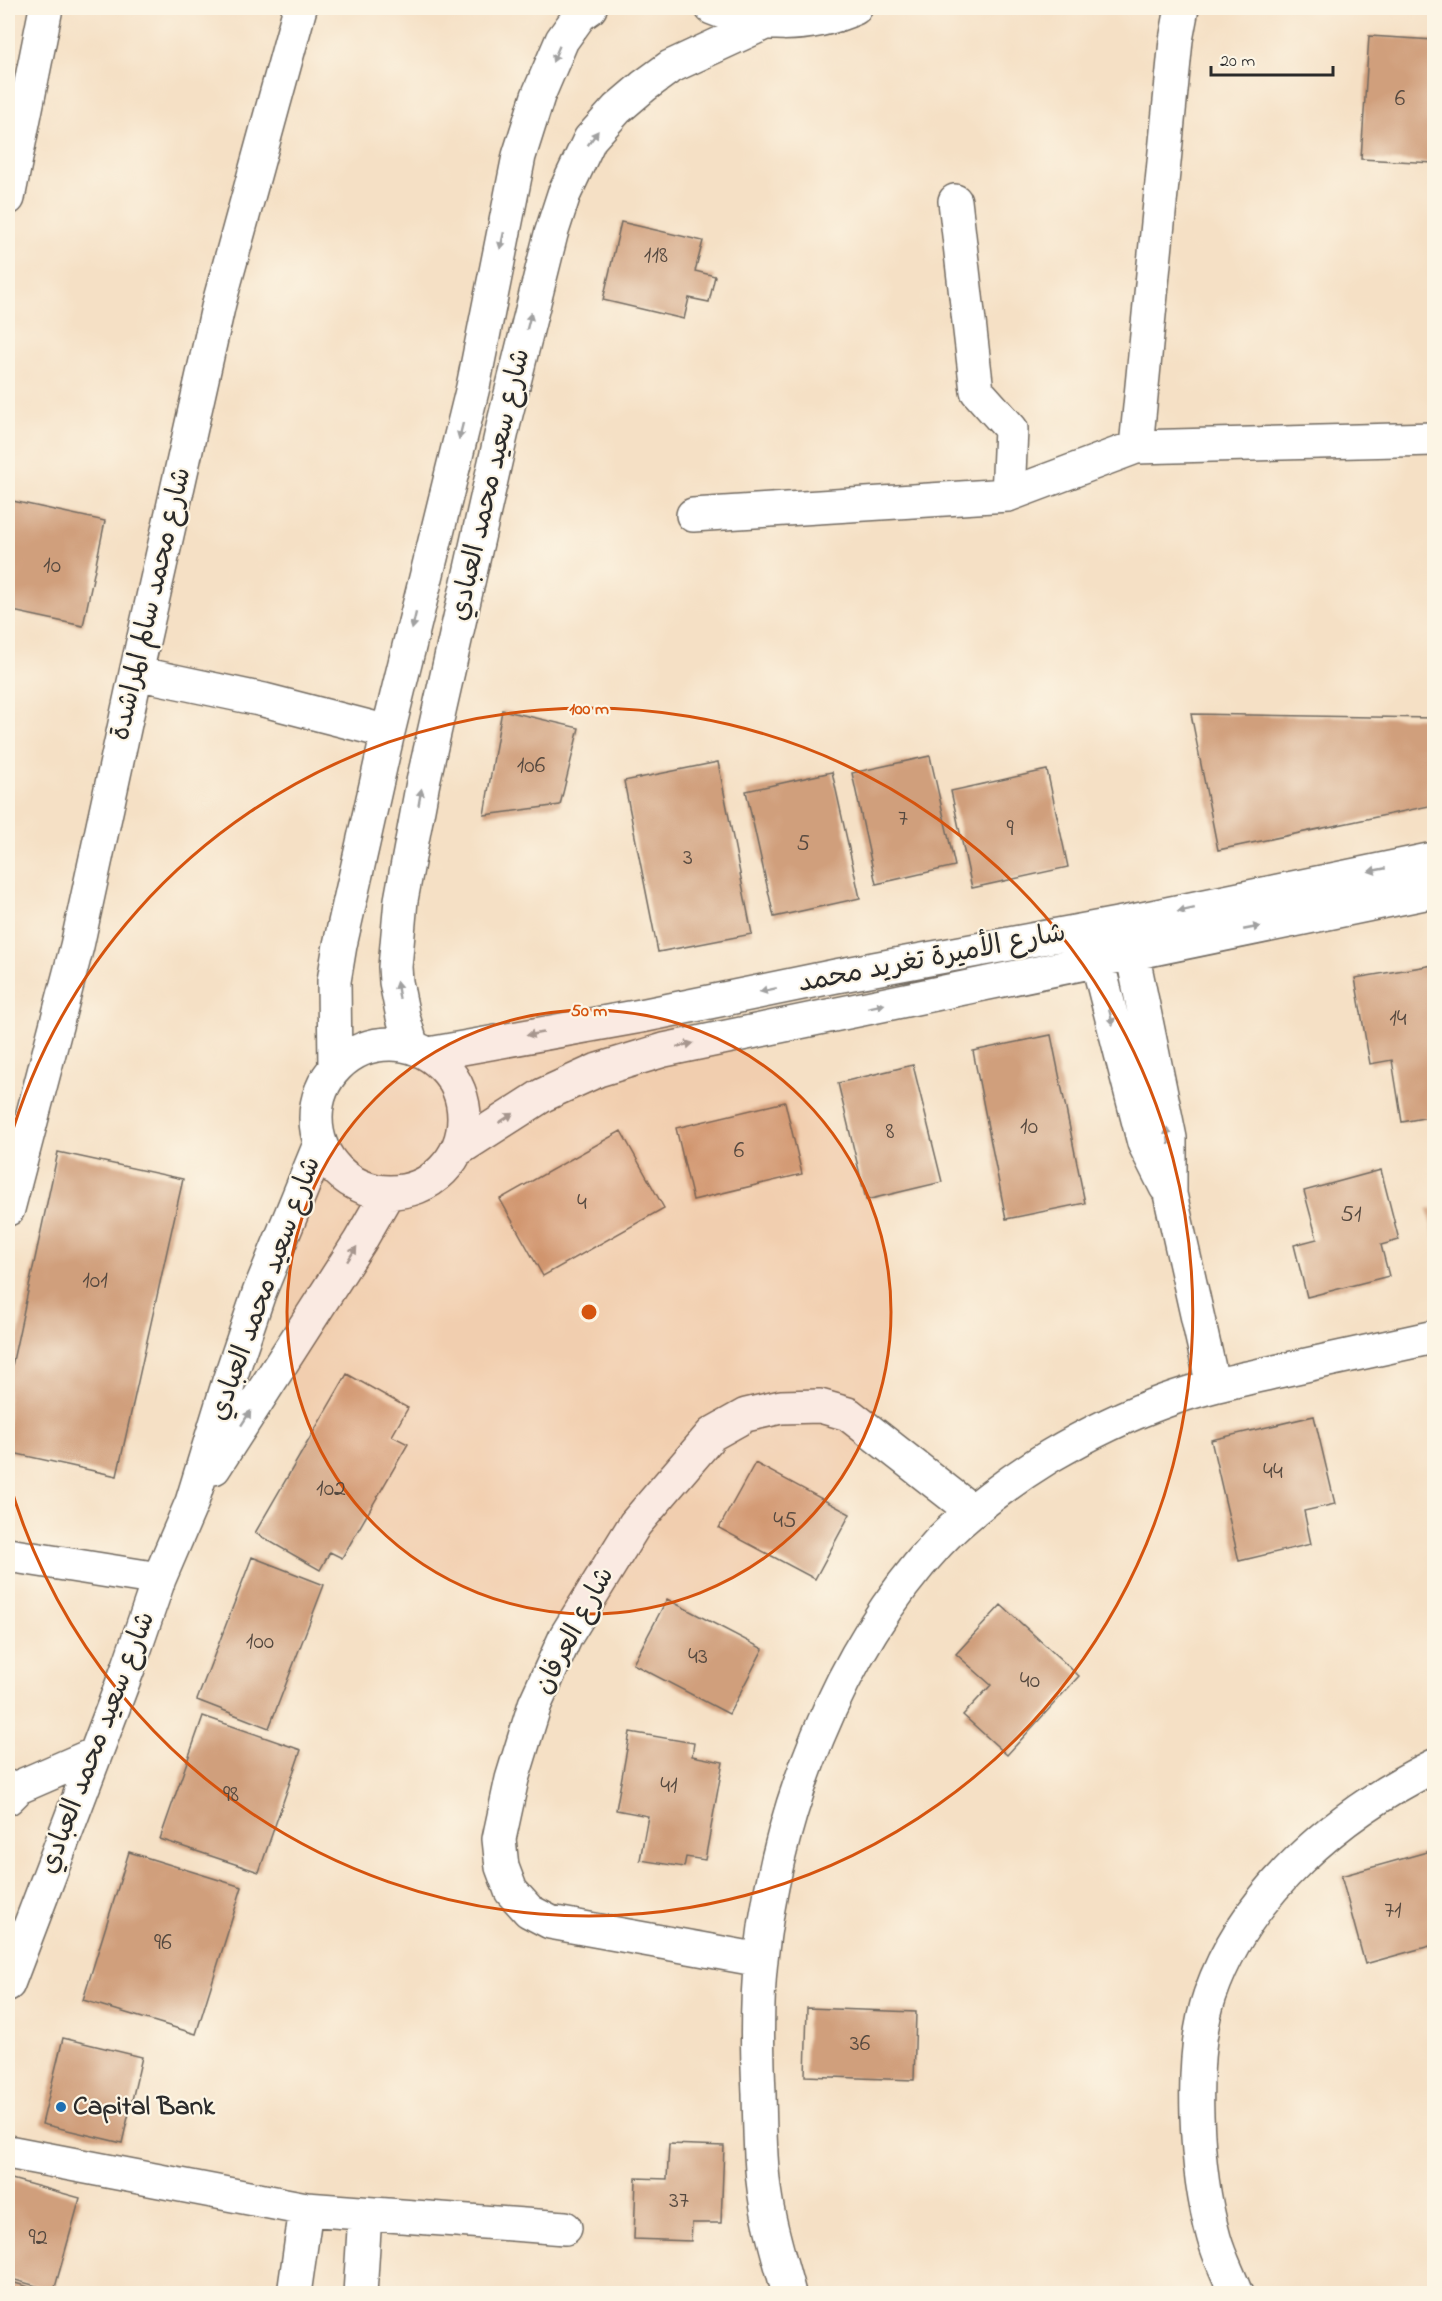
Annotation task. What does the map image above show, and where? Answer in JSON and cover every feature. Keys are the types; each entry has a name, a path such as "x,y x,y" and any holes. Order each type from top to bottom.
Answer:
{"street":[{"path":"8,198 46,8"},
{"name":"شارع محمد سالم المراشدة","path":"8,1203 77,946 219,303 300,8"},
{"name":"شارع سعيد محمد العبادي","path":"335,1068 334,981 339,954 388,732 472,387 519,156 538,96 562,39 580,15 590,8"},
{"path":"712,8 735,18 765,23 801,24 836,16 855,8"},
{"path":"1136,447 1176,40 1182,8"},
{"name":"شارع سعيد محمد العبادي","path":"421,1050 396,982 395,967 401,900 423,782 503,429 551,234 564,194 590,140 617,109 644,86 670,67 765,23"},
{"path":"955,201 977,391 1011,429 1008,495"},
{"path":"693,515 1008,495 1136,447 1434,439"},
{"path":"136,673 264,700 388,732"},
{"name":"شارع الأميرة تغريد محمد","path":"421,1050 641,1016 836,976 1123,924 1434,859"},
{"name":"شارع الأميرة تغريد محمد","path":"457,1150 543,1095 598,1070 653,1053 1131,952 1434,891"},
{"path":"1131,952 1170,1138 1170,1194 1213,1386"},
{"path":"1097,960 1144,1143 1170,1194"},
{"path":"391,1043 421,1050 446,1068 458,1086 464,1108 464,1129 457,1150 445,1168 429,1181 409,1190 388,1192 366,1188 346,1179 331,1163 320,1144 315,1125 316,1104 323,1085 335,1068 350,1054 370,1046 391,1043"},
{"name":"شارع سعيد محمد العبادي","path":"8,1984 17,1927 95,1754 159,1579 192,1502 259,1293 320,1144"},
{"name":"شارع سعيد محمد العبادي","path":"192,1502 360,1241 388,1192"},
{"path":"789,2294 766,2201 760,2134 757,2054 761,1960 773,1885 791,1814 813,1745 851,1667 896,1595 938,1543 972,1511 1049,1457 1109,1425 1164,1401 1213,1386 1434,1337"},
{"name":"شارع العرفان","path":"761,1960 550,1922 529,1911 511,1891 502,1867 499,1839 512,1779 535,1704 566,1636 635,1524 712,1434 746,1415 781,1407 820,1406 848,1414 972,1511"},
{"path":"8,1555 159,1579"},
{"path":"8,1798 19,1787 95,1754"},
{"path":"1236,2294 1214,2239 1202,2179 1198,2084 1201,2041 1209,1996 1228,1953 1249,1919 1279,1881 1313,1847 1353,1813 1434,1766"},
{"path":"8,2152 306,2209 565,2228"},
{"path":"294,2294 306,2209"},
{"path":"360,2294 365,2214"}],"building":[{"path":"1369,36 1434,40 1434,163 1361,159"},
{"path":"621,222 703,241 695,271 715,276 709,302 689,298 684,319 603,300"},
{"path":"8,500 105,521 83,626 8,610"},
{"path":"502,710 579,728 560,805 484,815"},
{"path":"1191,714 1434,718 1434,805 1218,850"},
{"path":"930,756 955,866 876,884 852,773"},
{"path":"718,762 752,934 658,952 624,781"},
{"path":"1047,770 1068,867 972,888 951,791"},
{"path":"832,772 860,898 774,917 746,791"},
{"path":"1434,965 1434,1116 1402,1122 1392,1060 1370,1064 1355,978"},
{"path":"1051,1035 1085,1203 1006,1219 973,1051"},
{"path":"913,1065 942,1182 866,1200 838,1083"},
{"path":"785,1102 802,1174 693,1200 676,1128"},
{"path":"621,1131 664,1208 543,1276 500,1199"},
{"path":"58,1152 183,1179 117,1476 8,1452 8,1384"},
{"path":"1381,1170 1399,1240 1381,1245 1389,1276 1307,1297 1294,1245 1317,1239 1304,1191"},
{"path":"1434,1208 1434,1238 1427,1210"},
{"path":"347,1374 408,1408 392,1436 408,1444 342,1558 330,1552 320,1570 255,1533"},
{"path":"1314,1416 1335,1504 1304,1511 1311,1544 1239,1561 1211,1440"},
{"path":"755,1463 850,1514 815,1579 719,1528"},
{"path":"252,1557 324,1585 269,1728 197,1700"},
{"path":"667,1599 763,1649 729,1714 633,1664"},
{"path":"1001,1605 1079,1676 1007,1755 963,1715 991,1685 956,1654"},
{"path":"203,1716 301,1750 259,1872 160,1839"},
{"path":"630,1732 694,1743 692,1756 723,1762 705,1860 686,1857 684,1867 640,1860 648,1816 616,1810"},
{"path":"1434,1850 1434,1961 1430,1946 1365,1964 1341,1876"},
{"path":"129,1852 242,1887 196,2034 83,2000"},
{"path":"807,2008 916,2012 914,2080 805,2076"},
{"path":"63,2038 142,2057 122,2143 42,2124"},
{"path":"669,2144 724,2146 721,2223 692,2223 691,2241 634,2239 636,2178 667,2179"},
{"path":"8,2178 80,2198 54,2291 8,2278"},
{"path":"8,2281 50,2293 50,2294 8,2294"}],"place":[{"name":"Capital Bank","path":"61,2107"}]}
